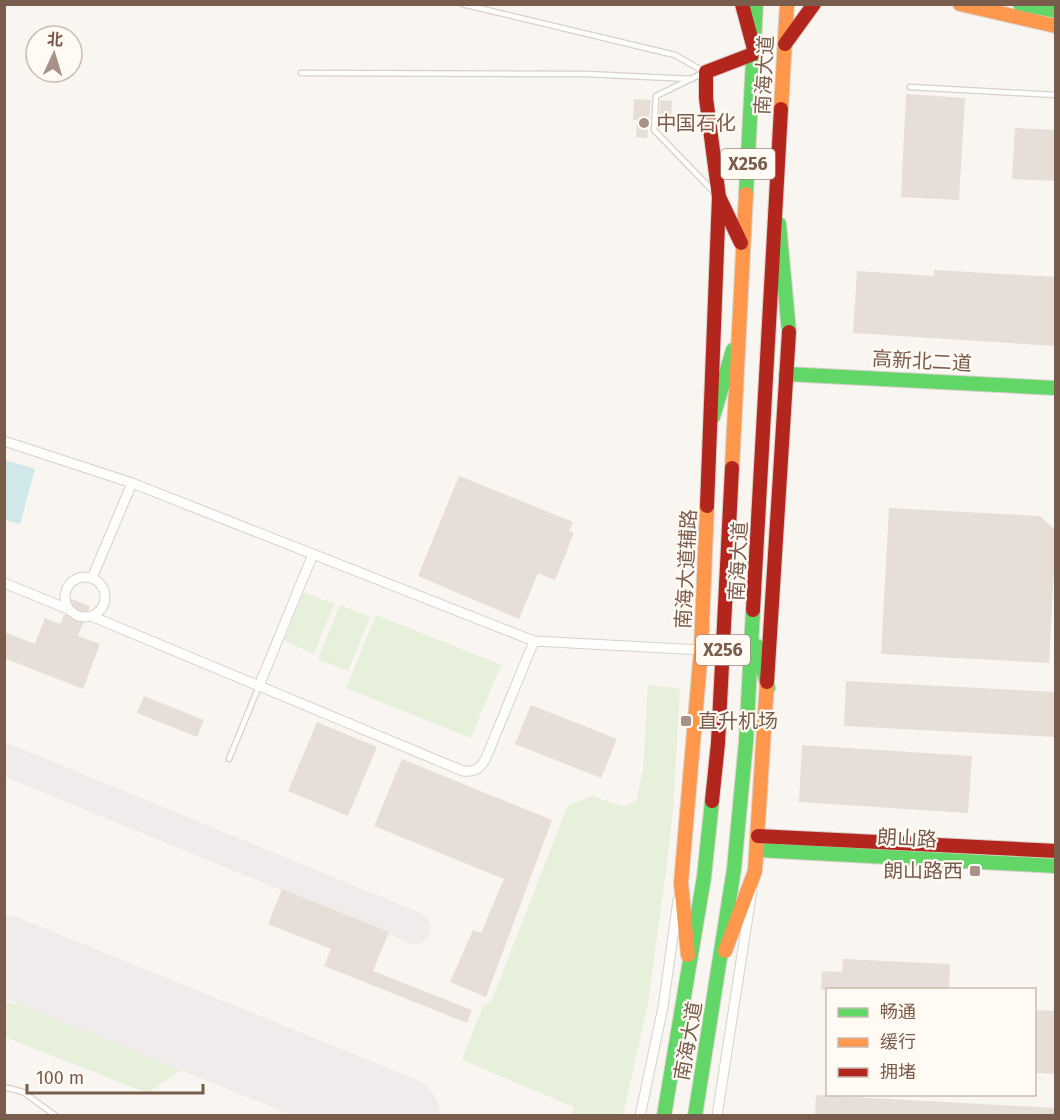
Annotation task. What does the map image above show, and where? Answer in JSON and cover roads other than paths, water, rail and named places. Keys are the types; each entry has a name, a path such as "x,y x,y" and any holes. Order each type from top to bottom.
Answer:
{"main road":[{"path":"706,72 753,52 742,4"},
{"name":"南海大道","path":"664,1116 689,975 711,820 718,743 756,4"},
{"name":"南海大道","path":"695,1116 720,964 742,790 754,634 787,4"},
{"path":"785,44 814,4"},
{"path":"960,4 1056,26"},
{"path":"1020,4 1056,11"},
{"name":"南海大道辅路","path":"681,883 702,650 713,417 719,197 705,98 706,72"},
{"path":"720,964 755,871 758,843 789,312 776,183"},
{"path":"719,197 743,248"},
{"path":"713,417 740,324"},
{"name":"高新北二道","path":"786,374 1056,388"},
{"path":"754,634 768,688"},
{"name":"朗山路","path":"758,843 1056,851"},
{"name":"朗山路","path":"758,843 1056,866"},
{"name":"南海大道","path":"681,883 689,975"}],"street":[{"path":"4,441 132,483 534,641 702,650"},
{"path":"92,578 132,483"},
{"path":"259,686 313,554"},
{"path":"68,609 64,597 68,584 79,577 92,578 102,585 105,597 101,609 91,616"},
{"path":"4,583 68,609 78,616 91,616 462,771 472,772 481,768 534,641"},
{"path":"717,1116 755,871"},
{"name":"南海大道辅路","path":"640,1116 663,1007 681,883"}],"lane":[{"path":"462,4 675,55 706,72"},
{"path":"706,72 656,96 654,130 719,197"},
{"path":"301,73 586,74 692,79"},
{"path":"910,87 1056,95"},
{"path":"229,759 259,686"},
{"path":"4,1087 23,1092 56,1116"}],"water":[{"path":"5,460 35,469 20,524 5,520"}],"place":[{"name":"中国石化","path":"644,123"},
{"name":"直升机场","path":"686,721"},
{"name":"朗山路西","path":"975,871"}]}
